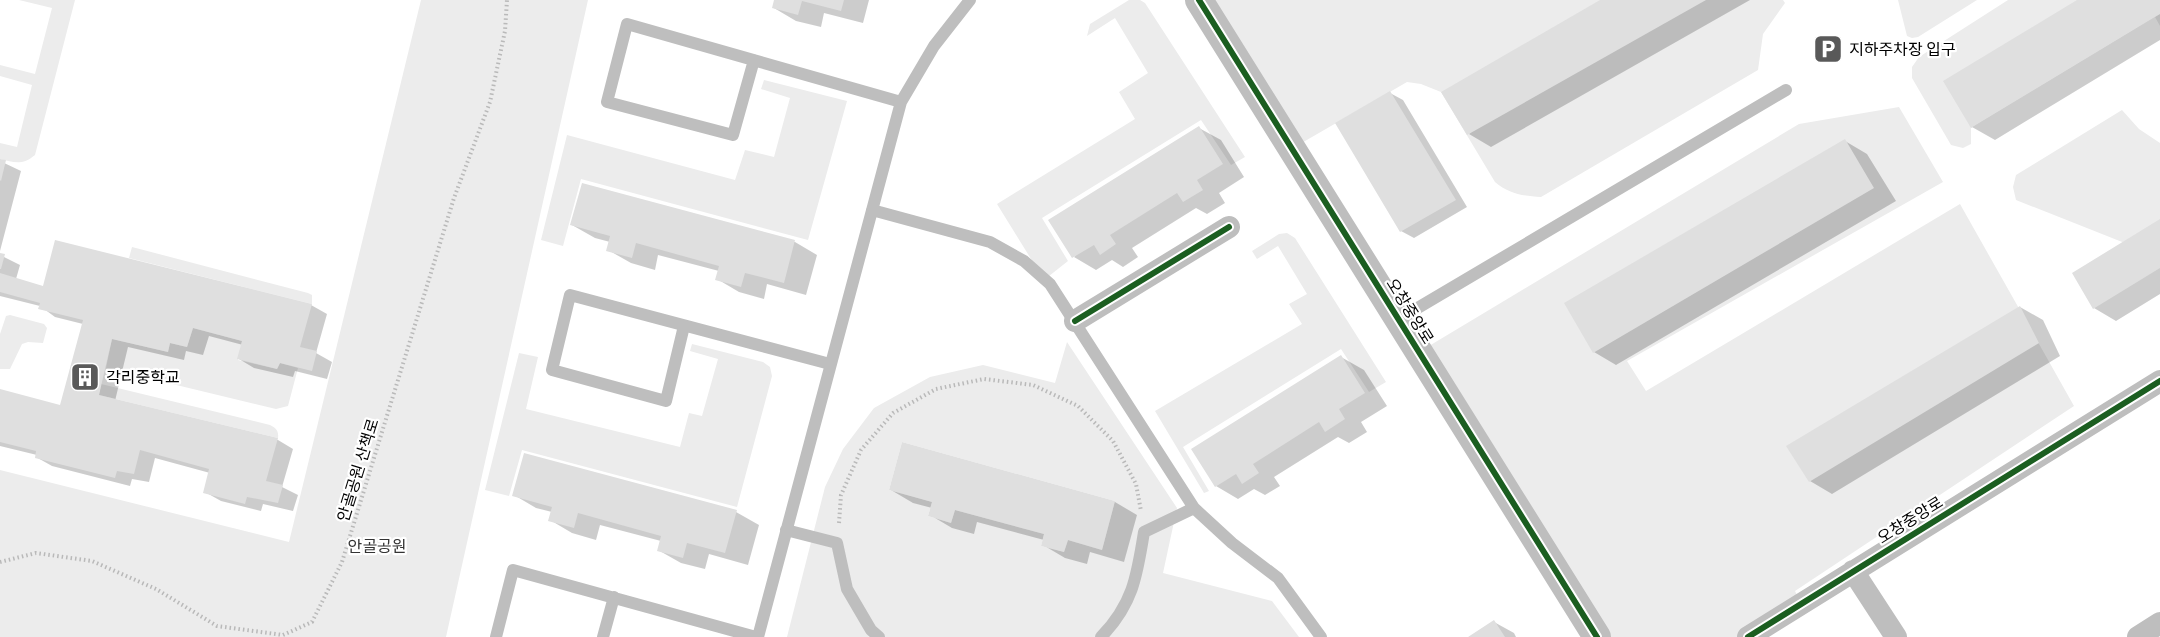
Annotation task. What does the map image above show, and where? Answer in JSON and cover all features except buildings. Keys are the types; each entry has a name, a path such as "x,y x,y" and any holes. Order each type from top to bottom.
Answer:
{"street":[{"name":"오창중앙로","path":"1199,0 1597,637"},
{"path":"1075,321 1229,227"},
{"name":"오창중앙로","path":"1748,637 2160,381"},
{"path":"1853,571 1896,637"},
{"path":"2138,637 2160,623"}],"lane":[{"path":"496,637 513,570 757,637 901,102 934,46 970,0"},
{"path":"754,60 733,135 607,102 627,24 754,60 901,102"},
{"path":"1399,319 1786,90"},
{"path":"872,210 990,242 1024,261 1050,284 1194,508 1232,543 1278,578 1321,637"},
{"path":"684,326 666,400 552,370 570,295 830,364"},
{"path":"1101,637 1116,621 1137,578 1144,532 1194,508"},
{"path":"786,530 837,543 847,589 871,630 879,637"},
{"path":"603,637 614,597"}],"path":[{"path":"837,543 841,495 861,450 893,413 936,389 984,379 1033,386 1078,406 1113,441 1136,484 1144,532"}],"green space":[{"path":"19,0 75,0 35,155 19,162 0,159 0,143 17,147 32,85 0,76 0,65 35,74 52,8"},
{"name":"안골공원","path":"421,0 588,0 446,637 0,637 0,470 289,542"},
{"path":"1129,0 1140,0 1145,3 1245,157 1231,165 1201,120 1042,218 1068,261 1044,280 997,204 1135,119 1119,92 1148,73 1115,18 1087,36 1090,24"},
{"path":"1199,0 1783,0 1785,3 1763,34 1758,70 1541,197 1516,194 1495,182 1441,92 1421,84 1407,82 1293,148"},
{"path":"1898,0 1977,0 1918,37 1912,38 1907,36"},
{"path":"2008,0 2160,0 2160,26 2155,17 1971,128 1971,144 1963,148 1951,145 1912,78 1912,67 1919,57"},
{"path":"764,80 847,101 808,240 581,179 563,246 541,240 567,135 735,180 745,150 774,157 790,98 761,89"},
{"path":"1899,107 1943,182 1627,361 1646,391 1960,204 2074,406 1795,591 1801,603 1748,637 1597,637 1419,352 1799,124"},
{"path":"2122,110 2139,129 2160,143 2160,257 2016,200 2013,187 2016,175"},
{"path":"1287,233 1295,238 1386,382 1369,392 1341,349 1183,447 1209,491 1204,493 1155,411 1302,324 1289,304 1307,294 1278,246 1257,259 1252,251 1279,234"},
{"path":"132,247 308,293 312,295 312,304 129,258"},
{"path":"10,315 44,324 47,328 43,343 22,344 10,369 0,369 0,334 6,316"},
{"path":"193,328 242,341 238,360 277,369 280,363 298,368 288,406 276,409 106,368 112,339 168,352 170,343 187,347"},
{"path":"1067,342 1177,508 1163,573 1272,601 1299,637 787,637 825,487 843,449 874,408 930,377 983,365 1055,383","holes":["902,442 1115,501 1102,550 1068,540 1064,552 1041,546 1044,534 955,510 951,523 928,516 932,502 889,490"]},
{"path":"692,344 763,362 770,367 772,376 737,507 522,450 509,496 485,490 519,353 538,357 526,409 680,447 689,413 702,416 718,359 690,351"},
{"path":"101,384 270,425 277,430 278,438 99,395"}],"cycle path":[{"path":"1199,0 1597,637"},
{"path":"1075,321 1229,227"},
{"path":"1748,637 2160,381"}],"place":[{"name":"지하주차장 입구","path":"1828,49"},
{"name":"각리중학교","path":"85,377"}]}
